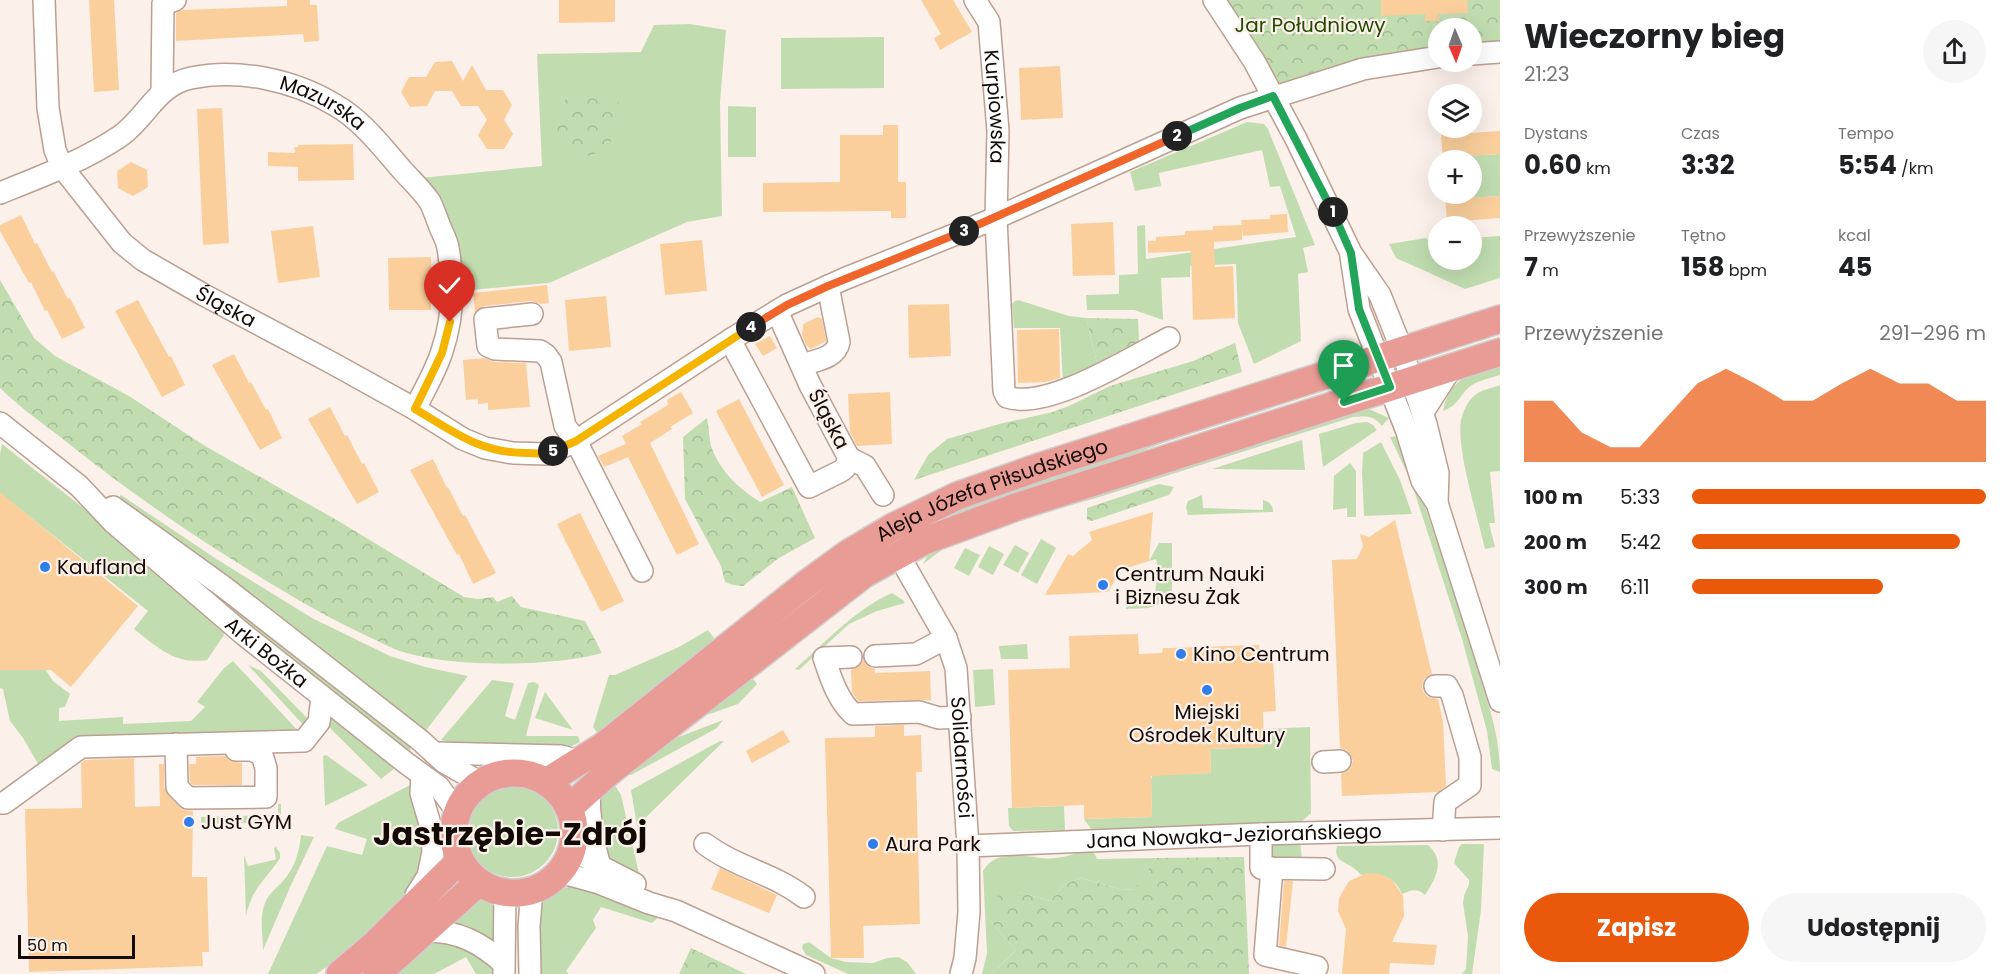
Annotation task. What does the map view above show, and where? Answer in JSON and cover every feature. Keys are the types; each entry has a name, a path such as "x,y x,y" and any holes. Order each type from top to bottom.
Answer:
{"main road":[{"name":"Aleja Józefa Piłsudskiego","path":"546,782 602,747 805,585 849,553 893,527 957,496 1042,466 1500,319"},
{"name":"Aleja Józefa Piłsudskiego","path":"568,808 609,772 864,574 898,554 962,526 1016,507 1500,352"},
{"path":"520,773 546,782 559,794 568,808 574,828 572,848 559,872 542,886 519,893 496,890 479,882 460,860 455,844 454,828 463,801 481,783 493,777 520,773"},
{"path":"340,974 389,930 460,860"},
{"path":"377,974 479,882"}],"street":[{"name":"Śląska","path":"44,0 51,135 62,167 122,243 143,260 415,409 463,439 484,447 513,453 547,454 576,441 777,311 828,286 996,218 1240,108 1363,69 1428,59"},
{"path":"162,92 163,4 175,0"},
{"name":"Kurpiowska","path":"975,0 989,22 998,131 996,218"},
{"path":"1214,0 1254,60 1311,167 1351,253 1380,295 1391,354 1401,384 1422,481 1437,503 1500,700"},
{"path":"1482,53 1500,52"},
{"name":"Mazurska","path":"0,192 62,167 119,137 139,120 162,92 175,82 202,76 256,76 301,88 336,105 350,115 383,148 429,201 448,245 452,278 450,322 442,353 415,409"},
{"path":"996,218 1006,397 1017,400 1071,389 1169,338"},
{"path":"1351,253 1359,309 1368,329 1391,354"},
{"path":"802,365 834,354 838,349 839,342 828,286"},
{"name":"Śląska","path":"730,340 809,488 841,471 845,468 849,458 810,385 777,311"},
{"path":"532,314 485,320 488,346 495,349 540,351 551,362 565,426 576,441 642,571"},
{"path":"1352,366 1368,329"},
{"path":"1423,412 1452,367"},
{"path":"1401,384 1423,412 1438,473 1437,503"},
{"name":"Arki Bożka","path":"0,423 79,486 122,513 224,587 444,762 481,783"},
{"path":"849,458 865,466 883,495"},
{"name":"Arki Bożka","path":"79,486 122,530 242,633 439,787 458,813"},
{"name":"Solidarności","path":"898,554 946,638 956,668 968,846 969,912 965,958 961,974"},
{"path":"875,656 916,654 946,638"},
{"path":"851,657 824,658 834,685 845,706 853,714 919,712 939,718 960,717"},
{"path":"1434,686 1447,686 1452,695 1470,757 1470,785 1445,802 1443,830"},
{"path":"0,803 4,803 81,747 304,741 319,722 322,696"},
{"path":"176,744 177,787 188,798 266,797 266,768 262,754 252,750 204,750 199,743"},
{"path":"434,753 561,756 580,761"},
{"path":"389,930 428,876 433,852 432,831 421,793 422,775"},
{"path":"589,790 590,823 600,866"},
{"name":"Jana Nowaka-Jeziorańskiego","path":"968,846 1261,834 1500,828"},
{"path":"1261,834 1261,868 1324,869"},
{"path":"705,844 722,857 789,885 804,897"},
{"path":"572,848 600,866 648,891 676,911"},
{"path":"1272,868 1265,955 1317,967"},
{"path":"559,872 599,882 649,903 676,911 814,974"},
{"path":"530,974 529,926 532,890"},
{"path":"504,968 505,892"},
{"path":"426,931 443,931 466,937 488,949 504,968"}],"green space":[{"name":"Jar Południowy","path":"1214,0 1500,0 1500,52 1482,53 1482,18 1428,18 1428,59 1273,97"},
{"path":"690,24 726,30 720,102 722,216 687,222 549,283 458,291 420,178 542,166 537,54 641,52 654,25"},
{"path":"884,37 884,88 781,89 781,38"},
{"path":"592,92 619,103 618,114 607,122 612,136 610,147 590,156 563,151 549,124 558,106 573,94"},
{"path":"728,106 756,107 756,157 728,157"},
{"path":"1247,122 1264,124 1268,129 1315,245 1303,248 1308,272 1298,274 1301,341 1254,364 1238,323 1236,264 1190,266 1190,277 1161,278 1163,320 1134,310 1087,310 1086,295 1119,294 1119,275 1138,274 1137,226 1145,225 1146,259 1296,237 1280,186 1270,187 1262,150 1159,173 1161,186 1135,191 1130,172"},
{"path":"1500,154 1500,196 1482,197 1482,155"},
{"path":"1500,236 1500,278 1465,289 1396,258 1389,244 1426,238 1428,239 1428,270 1482,270 1482,237"},
{"path":"0,280 34,338 55,356 129,396 205,446 335,519 464,597 478,599 493,597 497,602 512,596 521,607 585,621 602,653 556,661 501,664 421,657 400,651 348,627 253,573 124,486 0,388"},
{"path":"1018,300 1069,316 1086,318 1097,363 1063,382 1060,328 1014,328 1012,304"},
{"path":"1086,318 1138,319 1139,341 1097,363"},
{"path":"1235,343 1242,372 914,480 928,455 947,439 1053,412 1110,386 1193,361"},
{"path":"1500,364 1500,375 1472,385 1453,405 1443,411 1451,391 1463,378"},
{"path":"1362,372 1364,377 1162,443 863,564 894,535 956,506"},
{"path":"1500,385 1500,471 1490,472 1495,523 1489,523 1495,547 1485,549 1465,465 1460,433 1461,420 1467,405 1475,395"},
{"path":"1357,407 1369,409 1389,418 1382,426 1369,417 1353,417 1093,499 994,526"},
{"path":"707,418 711,446 719,463 731,478 760,502 792,487 815,538 779,558 743,586 725,582 721,566 685,499 683,437"},
{"path":"1367,422 1377,430 1323,467 1319,434"},
{"path":"1400,436 1439,548 1488,702 1498,744 1500,772 1492,769 1487,731 1462,639 1411,481 1390,437"},
{"path":"1302,440 1305,470 1212,469"},
{"path":"1381,442 1400,480 1412,514 1364,516 1363,453"},
{"path":"2,444 86,510 223,626 224,635 207,660 185,660 176,657 159,648 134,629 148,611 0,493"},
{"path":"1350,463 1356,471 1356,517 1347,517 1347,508 1333,510 1334,476"},
{"path":"1159,484 1174,487 1169,495 1092,521 1087,520 1087,508"},
{"path":"121,495 218,560 312,618 390,656 425,667 468,676 424,733 116,501"},
{"path":"1202,495 1203,508 1263,510 1263,500 1271,504 1273,512 1188,515 1186,507 1188,501"},
{"path":"994,526 954,541 923,564 933,546"},
{"path":"137,531 412,746 408,754 239,619"},
{"path":"1041,539 1056,548 1037,584 1021,575"},
{"path":"1159,543 1172,543 1172,600 1164,598 1153,607 1126,609 1128,603 1154,603 1158,568 1156,559 1149,561"},
{"path":"1015,545 1029,553 1018,573 1003,565"},
{"path":"989,546 1004,554 993,575 978,567"},
{"path":"965,548 980,555 969,576 954,568"},
{"path":"892,593 905,603 877,611 849,624 799,670 795,669 853,617"},
{"path":"708,630 714,638 690,665 599,735 593,727 609,675 615,675 679,647"},
{"path":"1027,644 1028,659 1001,659 999,646"},
{"path":"233,661 301,734 74,737 41,769 10,721 3,689 0,688 0,670 45,669 53,681 70,694 65,707 59,708 59,721 123,717 123,724 191,721 205,707 197,702 224,668"},
{"path":"248,665 261,671 311,722 307,729"},
{"path":"993,669 995,705 975,707 973,670"},
{"path":"753,679 757,684 738,704 698,718 696,715"},
{"path":"492,680 514,683 505,716 515,720 528,683 534,682 539,685 526,736 578,736 580,742 572,746 545,749 462,746 441,740"},
{"path":"545,692 573,730 535,718"},
{"path":"328,713 395,768 381,779 325,723"},
{"path":"723,720 717,728 631,775 626,771 663,743"},
{"path":"1310,727 1311,813 1299,824 1091,829 1084,819 1152,817 1151,779 1153,775 1211,773 1210,749 1264,747 1264,729"},
{"path":"720,741 724,741 640,823 640,844 631,790"},
{"path":"326,755 368,785 325,806 323,756"},
{"path":"612,781 621,795 640,878 610,861 600,843 595,817 601,795"},
{"path":"410,785 419,802 427,854 419,884 374,936 316,974 268,974 327,846 362,855 367,839 335,829 338,823"},
{"path":"503,785 521,785 538,792 551,805 558,822 558,840 551,857 538,870 521,877 503,877 486,870 473,857 466,840 466,822 473,805 486,792"},
{"path":"278,804 281,804 279,822 201,824 201,817 278,815"},
{"path":"1064,806 1065,830 1013,831 1009,826 1008,808"},
{"path":"301,835 314,837 263,950 263,908 268,896 293,866 298,854"},
{"path":"1300,841 1302,859 1268,860 1270,842"},
{"path":"1462,844 1484,844 1481,910 1472,974 1462,974 1466,969 1468,936 1463,903 1469,880 1454,863"},
{"path":"1428,845 1437,857 1438,863 1436,876 1425,895 1414,890 1402,894 1390,879 1374,874 1361,875 1340,859 1336,852 1337,846"},
{"path":"276,847 280,858 256,891 246,916 244,855 248,866 274,860 276,859 274,848"},
{"path":"1091,847 1097,859 1156,858 1135,890 1120,889 1081,878 1065,884 1050,901 1019,892 990,921 1016,950 992,974 982,974 987,953 983,871 988,864 1009,855 1054,858 1074,854"},
{"path":"1244,857 1249,974 992,974 1016,950 990,921 997,896 1019,892 1050,901 1065,884 1081,878 1120,889 1134,890 1156,858"},
{"path":"568,887 582,887 661,915 652,923 601,907 593,920 596,928 566,971 569,974 539,974 537,932 540,910 550,895"},
{"path":"488,901 495,907 500,949 446,925 468,902"},
{"path":"440,940 472,947 491,966 493,974 476,974 466,957 434,974 394,974 427,943"},
{"path":"809,942 831,958 846,962 873,963 898,957 907,962 916,974 848,974 806,955 802,948 803,944"},
{"path":"691,948 746,974 679,974"}],"building":[{"path":"89,0 114,0 119,90 94,92"},
{"path":"287,0 310,0 310,5 317,5 319,41 304,42 303,34 176,41 176,13 182,10 287,6"},
{"path":"559,0 615,0 615,22 559,23"},
{"path":"921,0 953,0 972,32 940,50 934,38 941,34"},
{"path":"1381,0 1467,0 1468,13 1438,14 1439,18 1428,18 1428,21 1425,21 1425,14 1381,16"},
{"path":"452,61 463,81 472,65 486,90 503,90 512,105 504,120 513,134 504,149 487,149 478,135 487,120 478,106 461,106 452,91 435,91 427,106 410,107 401,92 409,77 426,77 435,62"},
{"path":"1060,66 1063,118 1021,120 1019,68"},
{"path":"222,108 229,243 203,245 197,109"},
{"path":"883,125 898,125 898,182 906,182 906,218 891,218 891,211 763,212 763,183 840,182 840,135 883,135"},
{"path":"1500,131 1500,154 1482,155 1482,150 1442,150 1441,138 1482,138 1482,132"},
{"path":"353,144 354,180 298,181 298,167 268,166 268,152 295,153 294,147 298,145"},
{"path":"131,162 147,170 148,187 133,196 118,188 117,171"},
{"path":"1500,196 1500,218 1482,219 1482,216 1447,216 1446,204 1482,204 1482,197"},
{"path":"1287,214 1288,232 1243,236 1242,227 1242,240 1214,242 1215,267 1233,266 1235,318 1193,320 1191,251 1148,253 1148,241 1156,241 1156,237 1185,235 1185,231 1213,230 1213,226 1242,225 1241,220 1270,219 1270,215"},
{"path":"21,215 35,244 37,243 68,299 70,298 85,328 62,339 0,231 0,225"},
{"path":"1113,222 1115,275 1073,276 1071,224"},
{"path":"313,226 320,277 278,283 271,231"},
{"path":"702,240 707,291 665,295 660,244"},
{"path":"431,257 431,310 389,310 388,258"},
{"path":"547,285 549,303 540,304 531,301 484,306 475,312 473,293"},
{"path":"606,296 611,347 569,351 565,300"},
{"path":"138,300 185,385 162,397 115,311"},
{"path":"949,304 951,356 909,358 908,305"},
{"path":"818,317 822,319 826,341 811,349 806,345 802,335 803,324"},
{"path":"1059,329 1060,378 1046,382 1018,383 1017,330"},
{"path":"770,336 777,348 763,356 755,344"},
{"path":"234,354 249,383 251,382 266,410 268,409 282,438 260,450 212,365"},
{"path":"485,358 494,362 526,363 530,407 488,410 488,403 478,404 478,399 466,400 463,360"},
{"path":"681,392 693,413 650,443 699,544 677,555 628,457 604,467 598,456 626,444 622,436 668,405 667,400"},
{"path":"890,392 892,444 857,446 850,432 848,394"},
{"path":"739,399 784,485 762,497 716,411"},
{"path":"330,407 379,492 357,504 308,419"},
{"path":"433,459 496,573 473,584 459,554 457,555 410,470"},
{"name":"Kaufland","path":"0,492 138,606 71,687 51,670 0,670"},
{"path":"1153,512 1149,561 1121,570 1108,592 1045,595 1068,554 1073,556 1092,540 1089,532"},
{"path":"580,513 624,601 601,612 557,524"},
{"path":"1395,520 1432,674 1424,679 1422,687 1428,697 1438,699 1443,721 1446,786 1438,792 1342,796 1341,774 1351,767 1353,761 1346,750 1340,748 1332,560 1357,559 1363,546 1360,534 1369,537"},
{"path":"1138,634 1139,654 1162,653 1163,648 1259,645 1260,661 1273,660 1276,711 1263,712 1264,747 1210,749 1211,773 1151,776 1152,817 1084,819 1084,805 1012,808 1008,670 1070,668 1069,636"},
{"path":"863,660 869,667 875,669 875,673 930,671 931,700 858,701 852,692 851,670 858,667"},
{"name":"Aura Park","path":"904,725 904,736 921,735 922,772 916,772 920,924 863,926 864,958 831,958 825,738 875,737 875,726"},
{"path":"783,730 790,742 752,763 746,751"},
{"path":"225,756 230,761 242,763 242,785 193,785 190,782 189,764 196,764 196,757"},
{"path":"134,758 135,807 160,806 159,764 164,764 164,787 168,795 183,810 193,811 192,877 207,877 209,952 202,952 203,966 29,972 25,809 82,808 81,763 85,760"},
{"path":"720,868 777,895 769,913 711,889"},
{"path":"1367,873 1380,874 1392,880 1403,896 1404,916 1392,942 1437,945 1434,965 1390,963 1389,974 1342,974 1346,929 1338,911 1339,898 1349,881"},
{"path":"1284,881 1293,881 1286,947 1279,945"}],"place":[{"name":"Kaufland","path":"45,567"},
{"name":"Centrum Nauki i Biznesu Żak","path":"1103,585"},
{"name":"Kino Centrum","path":"1181,654"},
{"name":"Miejski Ośrodek Kultury","path":"1207,690"},
{"name":"Just GYM","path":"189,822"},
{"name":"Aura Park","path":"873,844"}],"district":[{"name":"Jastrzębie-Zdrój","path":"510,834"}],"route":[{"path":"450,322 442,353 415,409 463,439 484,447 513,453 547,454 576,441 787,305 844,279 996,218 1240,108 1273,96 1330,206 1351,253 1359,309 1390,387 1344,402"}]}
